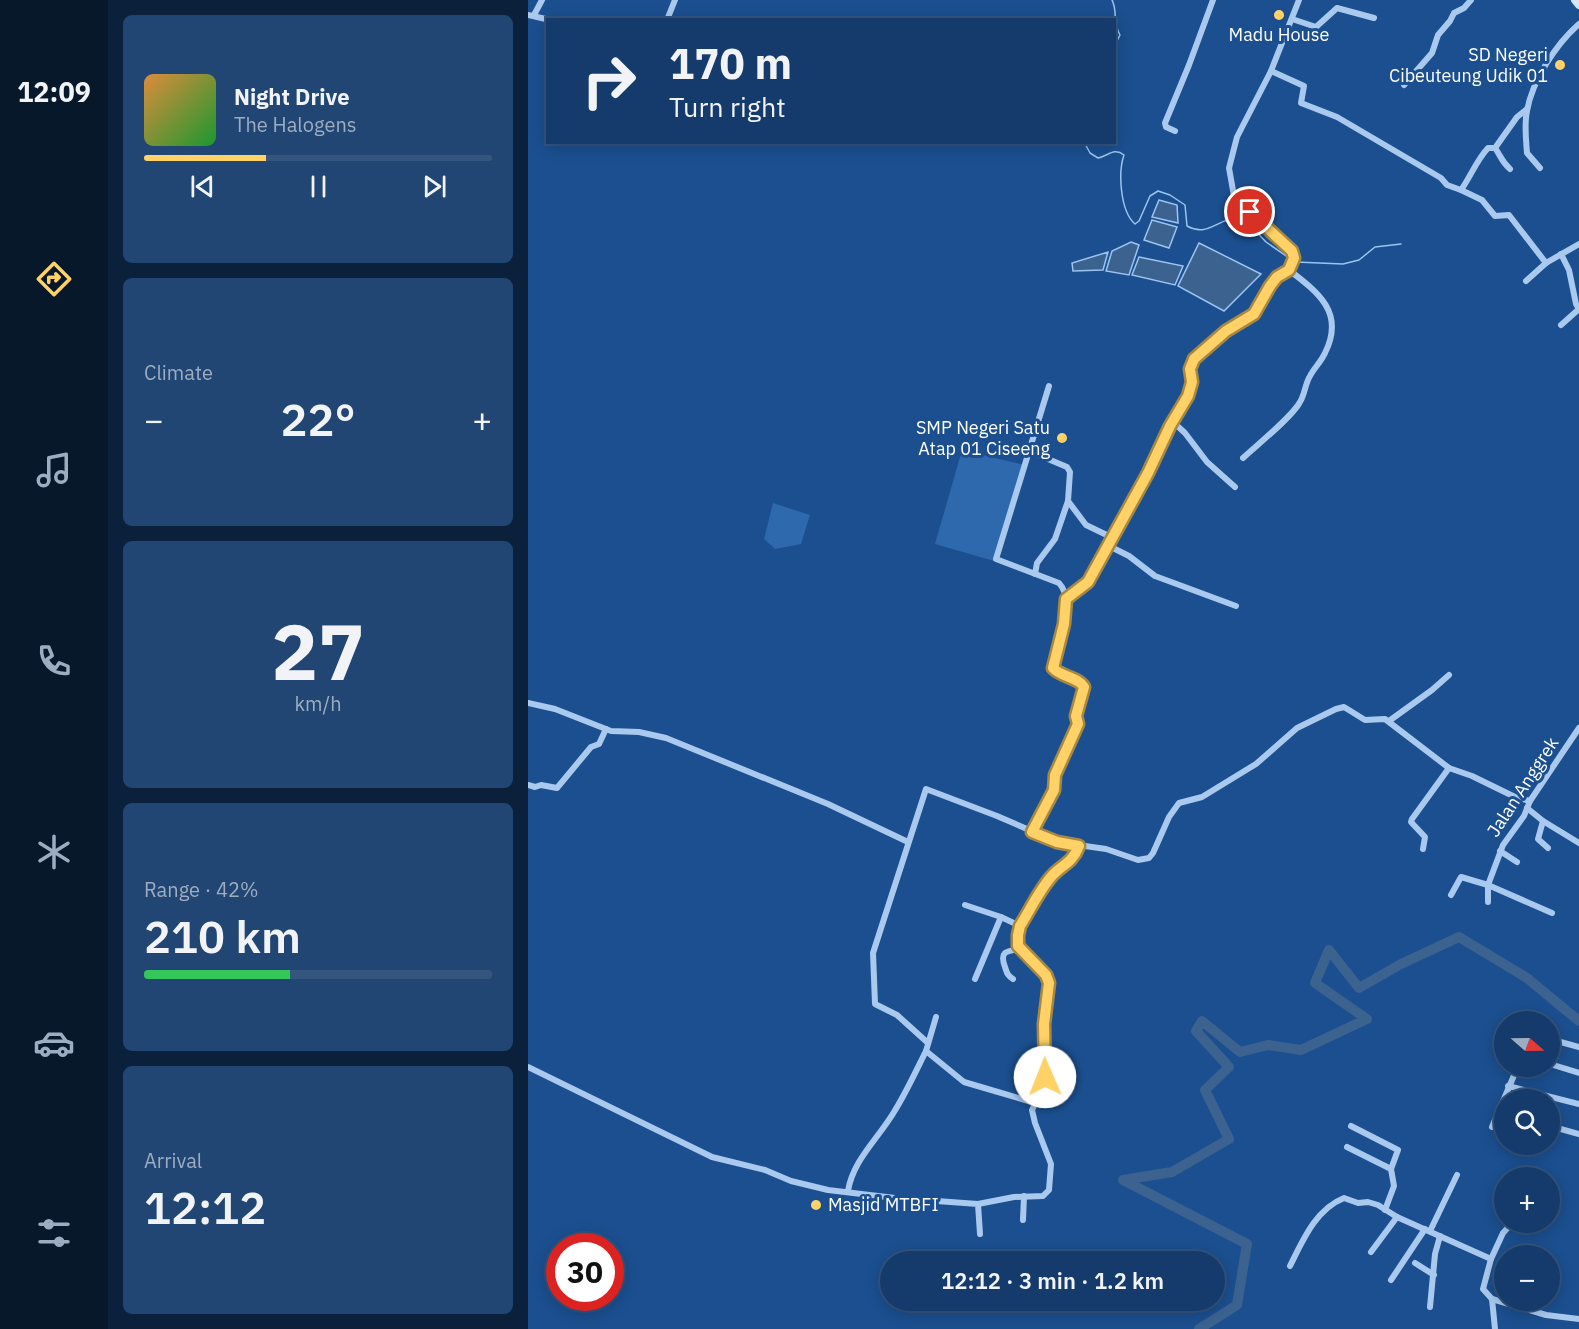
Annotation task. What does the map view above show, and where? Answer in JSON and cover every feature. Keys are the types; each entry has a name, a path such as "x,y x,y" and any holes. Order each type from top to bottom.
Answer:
{"street":[{"path":"542,0 531,15 546,19"},
{"path":"668,18 675,0"},
{"path":"1175,131 1166,127 1165,123 1213,0"},
{"path":"1066,599 1085,586 1148,473 1191,386 1190,369 1194,359 1226,331 1254,314 1277,277 1290,269 1294,258 1285,243 1239,202 1232,189 1230,161 1237,137 1271,71 1299,0"},
{"path":"1404,85 1432,53 1438,35 1454,13 1464,8 1471,0"},
{"path":"1575,0 1579,5"},
{"path":"1292,19 1316,27 1337,8 1374,18"},
{"path":"1540,168 1527,153 1527,110 1530,97 1547,62 1579,24"},
{"path":"1271,71 1304,86 1300,104 1341,118 1441,178 1447,185 1482,200 1495,216 1509,215 1546,263"},
{"path":"1495,148 1517,117 1527,110"},
{"path":"1461,190 1469,179 1477,160 1488,148 1495,148"},
{"path":"1495,148 1500,154 1501,161 1510,169"},
{"path":"1526,281 1546,263 1579,244"},
{"path":"1561,254 1569,270 1579,309 1561,325"},
{"path":"1243,458 1298,406 1309,377 1325,355 1333,332 1333,320 1328,309 1303,280 1290,269"},
{"path":"1032,832 1054,790 1055,775 1078,724 1076,716 1084,687 1080,682 1056,672 1053,668 1064,624 1066,599 1064,588 1059,583 996,559 1049,386"},
{"path":"1172,421 1185,433 1207,462 1235,487"},
{"path":"1029,451 1067,467 1070,472 1068,501 1055,539 1037,563 1035,574"},
{"path":"1068,501 1086,525 1113,538"},
{"path":"1109,546 1129,556 1155,576 1236,606"},
{"path":"1389,721 1449,675"},
{"path":"528,703 555,709 606,729 666,738 828,804 908,842"},
{"path":"928,1043 897,1015 875,1004 873,953 926,789 1057,842 1106,849 1138,860 1149,858 1172,811 1179,802 1202,797 1249,768 1297,728 1341,707 1365,720 1380,718 1389,721 1411,741 1449,768 1472,776 1515,797 1528,805 1543,821 1579,843"},
{"name":"Jalan Anggrek","path":"1488,902 1488,885 1500,851 1579,728"},
{"path":"528,785 557,788 591,747 599,744 606,729"},
{"path":"1423,849 1425,837 1411,821 1449,768"},
{"path":"1543,821 1538,839 1548,848"},
{"path":"528,1067 712,1156 765,1170 790,1181 828,1190 978,1204 1046,1194 1052,1170 1032,1114 1045,1077 1044,1024 1049,983 1046,975 1018,946 1018,935 1020,926 1051,877 1076,855 1079,846"},
{"path":"1500,851 1517,862"},
{"path":"1451,894 1461,877 1488,885 1552,913"},
{"path":"965,905 1020,926"},
{"path":"975,979 1001,917"},
{"path":"1013,979 1007,974 1002,961 1003,956 1008,951 1020,949"},
{"path":"848,1191 850,1177 856,1166 895,1112 926,1051 936,1017"},
{"path":"1560,1042 1579,1047"},
{"path":"926,1051 964,1082 1035,1103"},
{"path":"1560,1067 1579,1073"},
{"path":"1507,1089 1512,1077"},
{"path":"1508,1086 1579,1104"},
{"path":"1351,1126 1398,1150 1391,1169 1394,1186 1385,1210"},
{"path":"1560,1129 1579,1134"},
{"path":"1347,1147 1391,1169"},
{"path":"1391,1280 1428,1230 1456,1175"},
{"path":"1023,1220 1024,1196"},
{"path":"1290,1266 1310,1228 1328,1207 1342,1198 1358,1203 1374,1203 1397,1217 1491,1259"},
{"path":"978,1204 980,1234"},
{"path":"1371,1252 1397,1217"},
{"path":"1503,1233 1491,1259 1483,1290 1492,1299 1546,1315 1579,1319"},
{"path":"1430,1307 1435,1254 1440,1236"},
{"path":"1415,1263 1434,1275"},
{"path":"1492,1299 1495,1329"}],"shaded area":[{"path":"1159,200 1177,205 1178,223 1152,217"},
{"path":"1152,220 1177,227 1169,248 1144,240"},
{"path":"1131,242 1139,245 1129,275 1106,271 1112,251"},
{"path":"1199,243 1261,274 1224,311 1178,286"},
{"path":"1108,252 1103,270 1073,271 1072,263"},
{"path":"1139,257 1183,266 1175,285 1132,275"},
{"path":"962,450 1024,465 994,561 935,544"},
{"path":"773,503 810,515 801,544 775,549 764,539"}],"waterway":[{"path":"1112,0 1116,18"},
{"path":"1116,25 1120,35 1116,43"},
{"path":"1085,144 1090,153 1098,158 1114,152 1124,155 1121,171 1123,201 1135,224 1139,221 1150,196 1158,191 1170,195 1185,205 1187,226 1202,230 1226,220 1242,217 1266,242 1292,260"},
{"path":"1296,262 1343,264 1359,260 1375,247 1401,244"},
{"path":"1199,1329 1237,1305 1247,1244 1123,1180 1172,1172 1229,1139 1205,1090 1229,1067 1196,1031 1202,1021 1240,1052 1268,1045 1301,1050 1367,1019 1315,983 1329,950 1359,988 1401,964 1459,937 1527,978 1579,1021"}],"place":[{"name":"Madu House","path":"1279,15"},
{"name":"SD Negeri Cibeuteung Udik 01","path":"1560,65"},
{"name":"SMP Negeri Satu Atap 01 Ciseeng","path":"1062,438"},
{"name":"Masjid MTBFI","path":"816,1205"}],"route":[{"path":"1045,1077 1044,1024 1049,983 1046,975 1018,946 1018,935 1020,926 1051,877 1076,855 1079,846 1057,842 1032,832 1054,790 1055,775 1078,724 1076,716 1084,687 1080,682 1056,672 1053,668 1064,624 1066,599 1082,589 1088,582 1148,473 1172,421 1188,396 1192,382 1190,369 1194,359 1226,331 1249,319 1277,277 1290,268 1294,258 1292,251 1250,212"}]}
